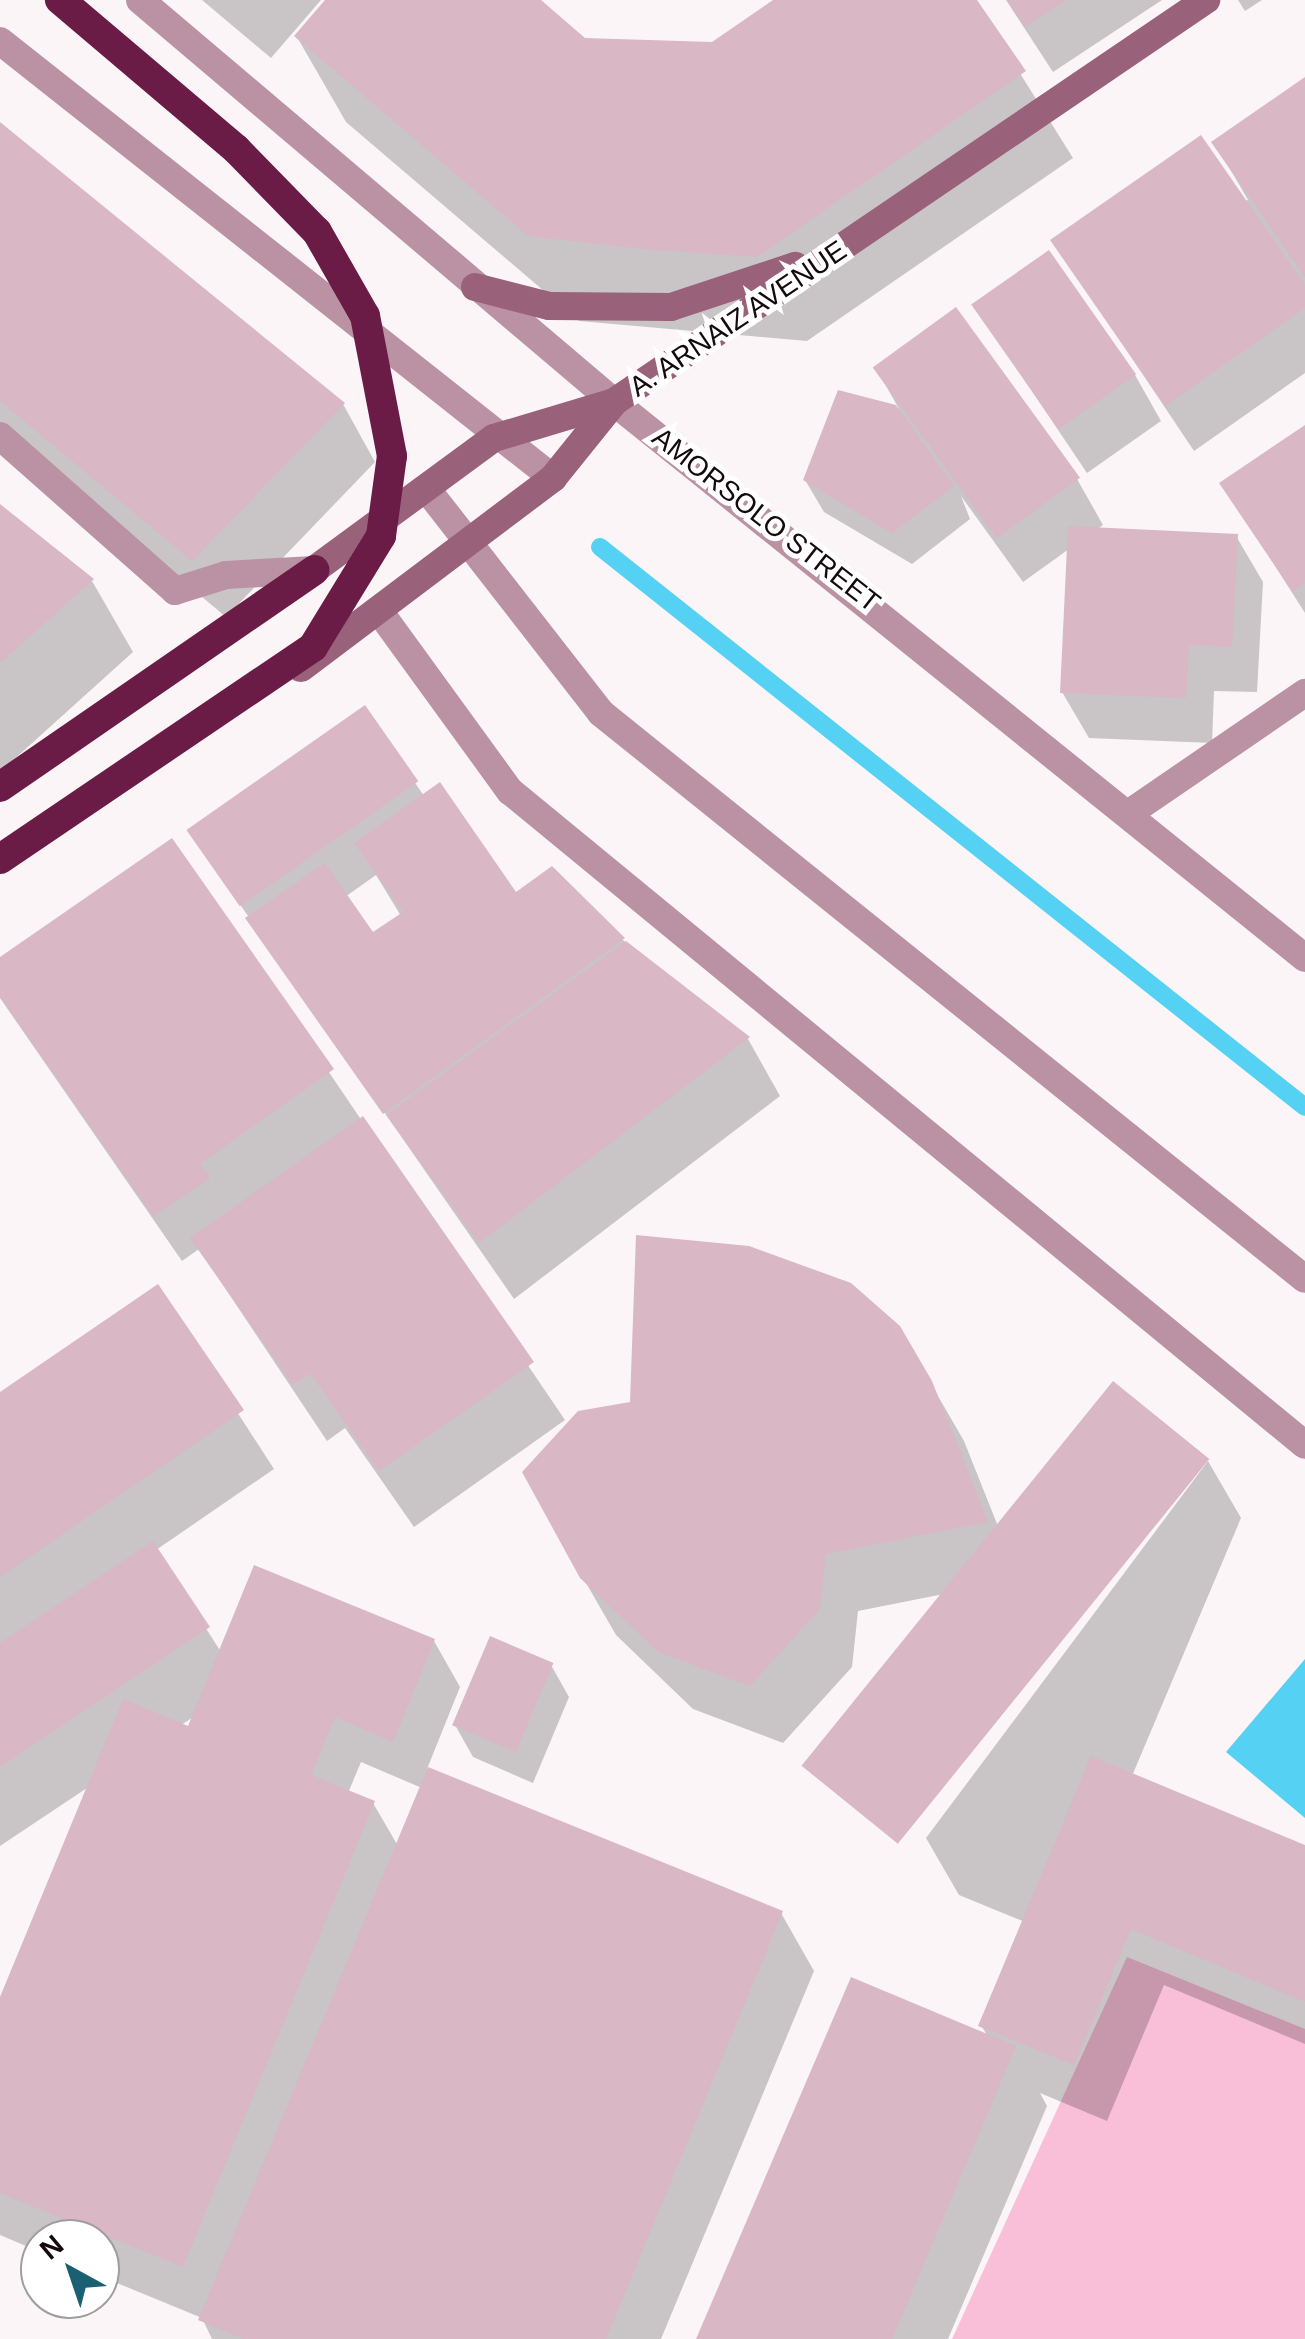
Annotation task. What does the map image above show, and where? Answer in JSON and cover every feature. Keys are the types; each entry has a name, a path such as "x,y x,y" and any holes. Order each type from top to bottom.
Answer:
{"highway":[{"path":"0,860 313,647 381,536 392,456 365,316 317,232 236,148 60,0"},
{"path":"0,787 182,657 314,570"}],"main road":[{"name":"A. ARNAIZ AVENUE","path":"0,872 379,611 553,478 614,402 1206,0"},
{"path":"476,287 549,306 671,307 865,235"},
{"path":"314,570 429,492 494,438 614,402"}],"street":[{"name":"AMORSOLO STREET","path":"140,0 614,402 1131,812 1305,958"},
{"path":"0,42 494,438 553,478"},
{"path":"0,436 176,591 226,575 314,570"},
{"path":"429,492 465,544 602,713 1305,1279"},
{"path":"379,611 510,791 1305,1445"},
{"path":"1131,812 1305,692"}],"shaded area":[{"path":"1127,1957 1305,2029 1305,2339 952,2339"}],"water":[{"path":"1305,1659 1305,1818 1226,1752"}],"building":[{"path":"325,0 541,0 585,38 712,42 773,0 977,0 1026,71 757,257 644,249 528,236 294,36"},
{"path":"1007,0 1066,0 1025,27"},
{"path":"1305,77 1305,277 1211,142"},
{"path":"0,122 345,403 192,561 0,401"},
{"path":"1201,135 1305,285 1305,308 1165,406 1050,240"},
{"path":"1049,250 1136,375 1058,429 971,304"},
{"path":"956,307 1080,478 997,538 873,368"},
{"path":"838,390 896,405 954,486 892,533 803,480"},
{"path":"1305,425 1305,583 1292,591 1219,483"},
{"path":"0,504 94,579 0,663"},
{"path":"1068,526 1238,534 1232,647 1189,645 1186,698 1060,693"},
{"path":"365,705 418,781 240,906 186,830"},
{"path":"440,782 516,892 552,866 625,938 383,1114 245,918 325,863 373,932 403,912 354,843"},
{"path":"172,838 334,1069 200,1164 210,1178 153,1216 0,997 0,957"},
{"path":"626,941 750,1037 479,1243 386,1115"},
{"path":"363,1116 534,1362 379,1471 310,1373 293,1385 190,1238"},
{"path":"636,1235 749,1246 851,1283 900,1326 932,1381 988,1522 826,1554 820,1609 750,1686 658,1652 580,1578 522,1472 578,1411 630,1402"},
{"path":"158,1284 244,1410 0,1577 0,1392"},
{"path":"1113,1381 1209,1459 898,1844 801,1766"},
{"path":"153,1541 210,1627 0,1767 0,1643"},
{"path":"254,1565 435,1639 393,1742 335,1717 311,1775 375,1801 183,2267 120,2242 120,2219 64,2219 0,2193 0,1997 123,1699 188,1726"},
{"path":"490,1636 554,1663 516,1752 452,1725"},
{"path":"1091,1756 1305,1845 1305,2002 1131,1929 1074,2065 978,2026"},
{"path":"428,1767 783,1911 606,2339 244,2339 198,2320"},
{"path":"851,1977 1016,2046 892,2339 696,2339"}],"waterway":[{"path":"600,547 1305,1107"}]}
